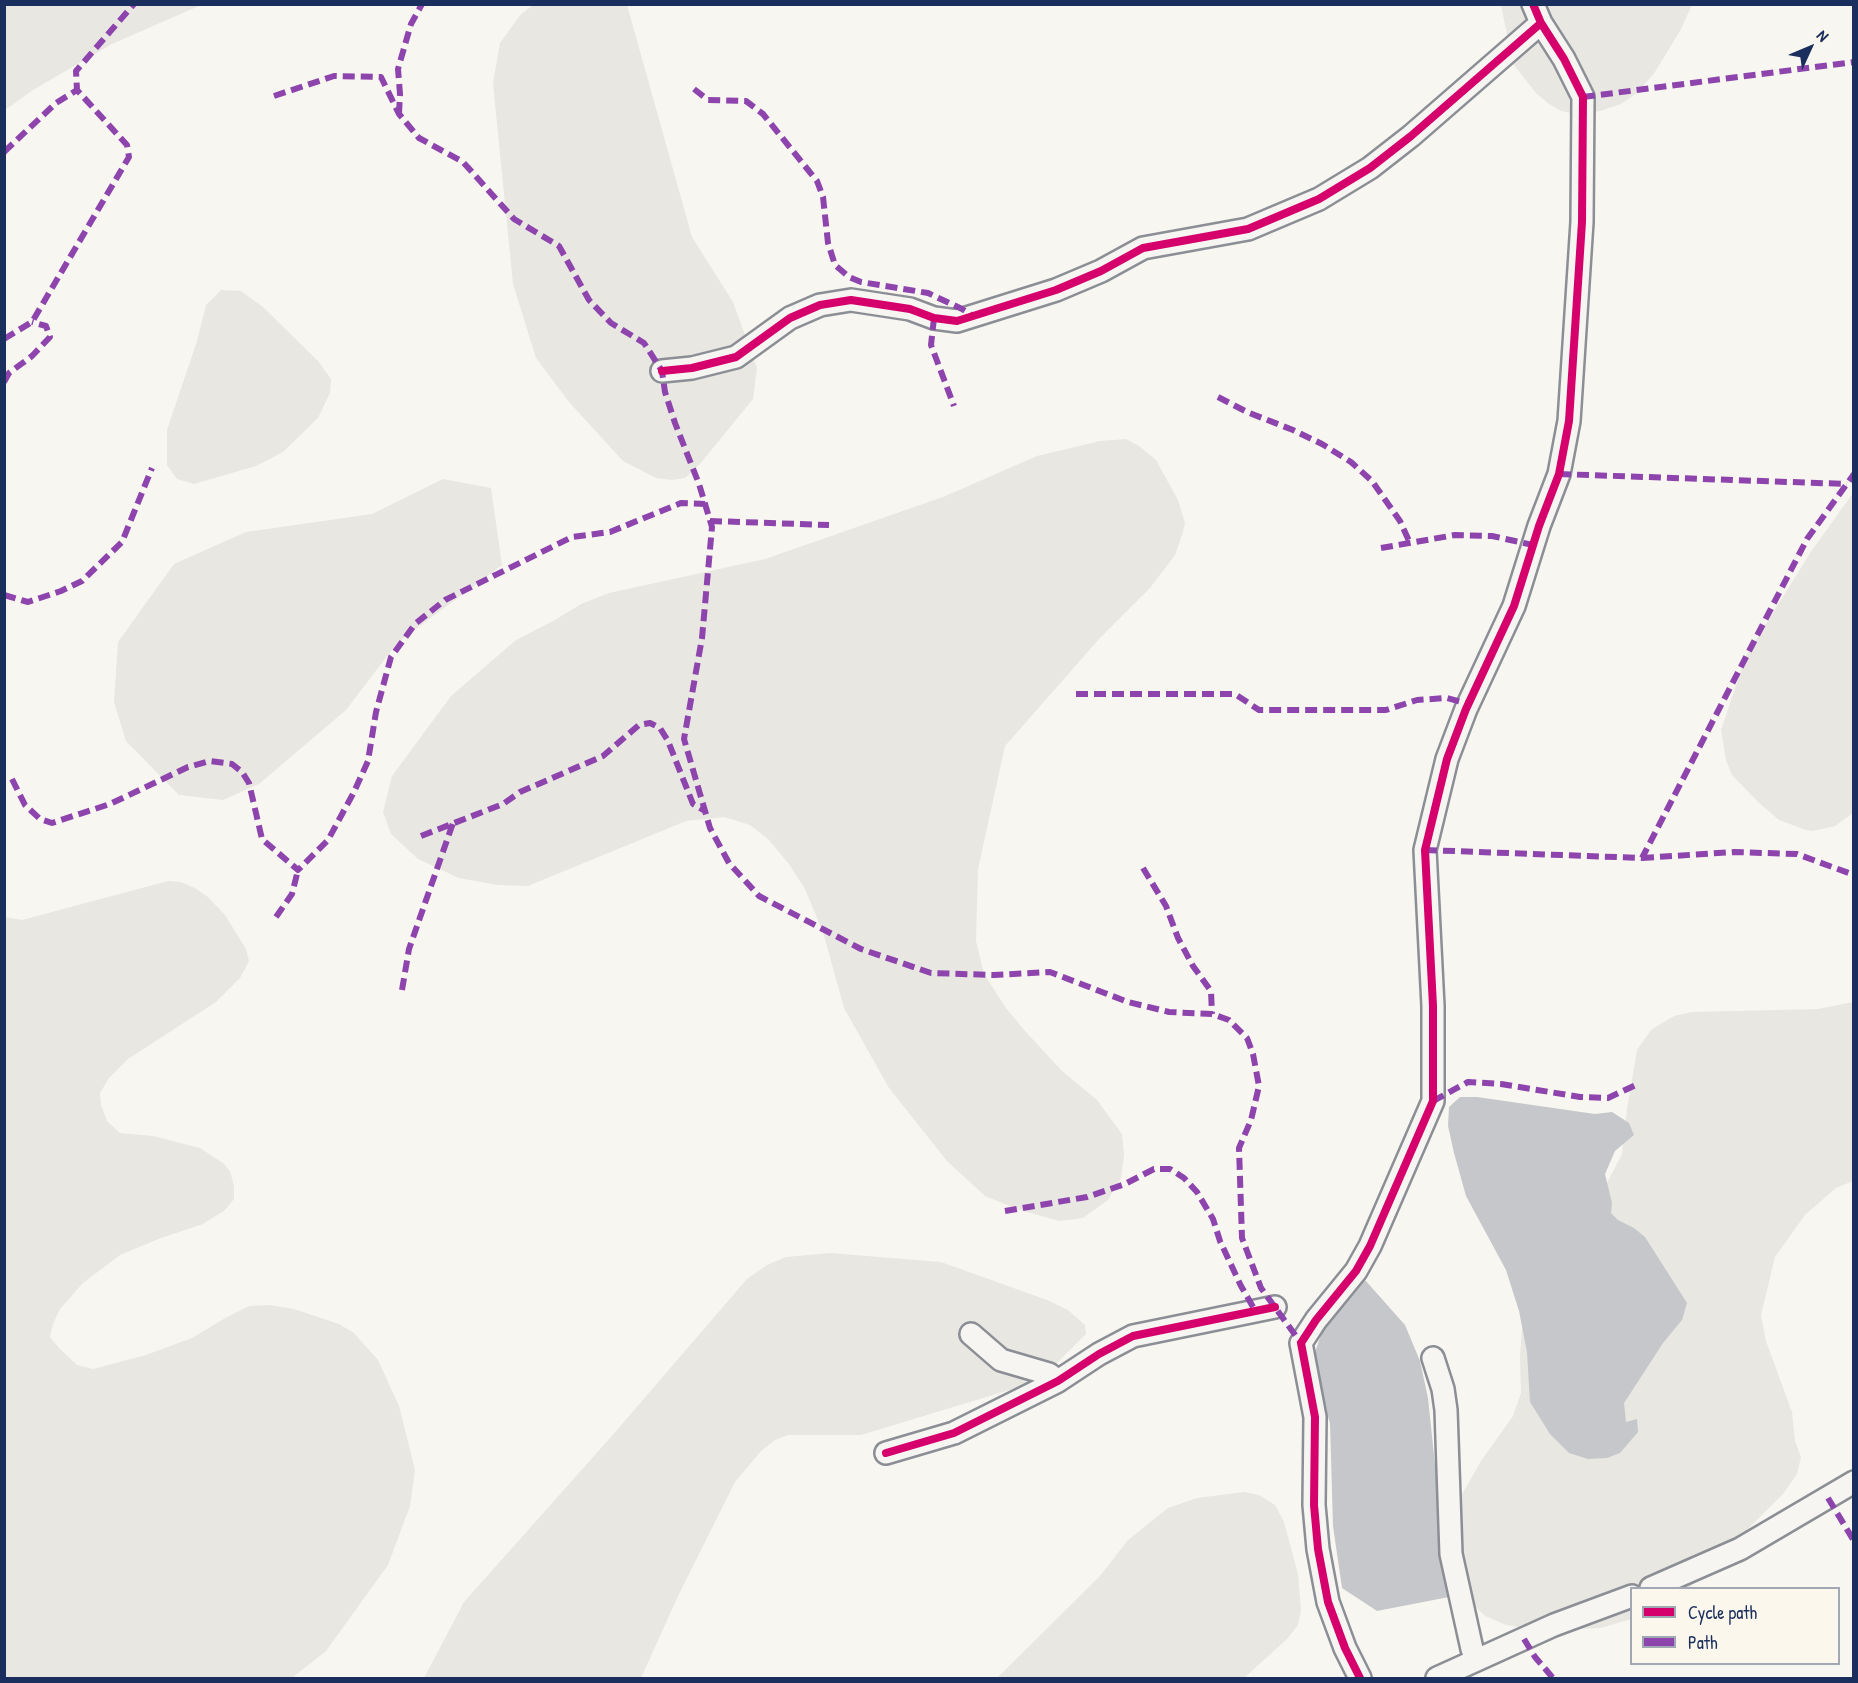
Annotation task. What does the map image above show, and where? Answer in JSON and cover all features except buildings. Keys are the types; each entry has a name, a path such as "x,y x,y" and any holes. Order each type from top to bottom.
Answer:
{"street":[{"path":"662,371 692,368 736,357 790,318 820,305 851,300 910,309 934,318 957,321 1056,290 1143,248 1248,229 1320,200 1370,168 1411,136 1537,14 1564,59 1583,97 1582,222 1569,421 1559,474 1539,526 1514,606 1466,709 1447,759 1425,850 1433,1006 1433,1101 1370,1246 1356,1271 1301,1342 1315,1417 1314,1505 1318,1549 1328,1602 1345,1648 1360,1678"},
{"path":"886,1453 954,1433 1058,1382 1099,1354 1133,1336 1275,1307"},
{"path":"971,1334 1001,1360 1049,1374 1058,1382"},
{"path":"1434,1358 1446,1410 1451,1554 1472,1649 1477,1660"},
{"path":"1653,1587 1740,1549 1854,1482"},
{"path":"1437,1678 1554,1625 1630,1597"}],"shaded area":[{"path":"5,4 201,5 112,44 33,90 5,110"},
{"path":"533,5 627,5 692,237 733,302 757,368 753,399 700,464 685,478 672,480 656,478 623,461 569,402 536,358 513,284 493,83 500,43 521,14"},
{"path":"1501,5 1692,5 1680,31 1655,72 1637,93 1621,104 1600,111 1576,114 1561,111 1549,104 1536,93 1513,64"},
{"path":"221,290 241,291 263,307 318,361 331,379 330,393 318,418 283,452 256,466 194,484 177,479 167,465 167,430 197,341 206,305"},
{"path":"1126,439 1156,460 1178,500 1185,523 1183,532 1175,555 1150,588 1100,638 1005,746 978,869 976,941 984,974 1006,1008 1025,1031 1062,1071 1097,1100 1122,1134 1124,1155 1121,1178 1108,1200 1083,1218 1059,1221 1020,1210 985,1196 947,1161 889,1088 844,1008 823,932 805,889 789,864 768,839 750,825 724,817 686,821 528,886 497,885 459,878 418,859 391,834 383,812 392,776 451,696 516,640 581,604 609,593 765,559 943,497 1037,456 1100,441"},
{"path":"443,479 491,488 502,565 397,643 346,710 259,784 223,800 179,795 126,741 114,702 118,642 174,564 246,532 372,514"},
{"path":"1853,493 1853,813 1835,826 1813,831 1779,820 1732,775 1726,760 1721,730 1746,656 1812,550"},
{"path":"168,881 181,882 208,897 225,915 246,949 249,961 240,978 216,1002 128,1059 109,1078 100,1093 101,1105 107,1121 120,1133 153,1136 200,1148 223,1163 230,1171 234,1186 234,1199 225,1210 203,1224 120,1255 83,1283 60,1309 50,1337 77,1365 93,1369 146,1355 192,1338 249,1306 269,1305 294,1309 339,1324 354,1333 378,1360 399,1406 415,1470 410,1506 388,1565 326,1651 292,1678 5,1678 5,917 22,920"},
{"path":"1853,1002 1853,1181 1836,1188 1805,1215 1775,1257 1761,1315 1766,1341 1792,1412 1795,1441 1801,1457 1797,1474 1783,1494 1690,1587 1630,1587 1630,1619 1601,1628 1541,1631 1506,1625 1485,1616 1470,1601 1441,1531 1481,1461 1513,1416 1521,1393 1520,1356 1525,1286 1604,1189 1622,1154 1637,1050 1651,1030 1674,1016 1692,1012 1818,1009"},
{"path":"1460,1097 1477,1097 1595,1114 1612,1112 1629,1123 1634,1135 1615,1151 1605,1174 1612,1203 1611,1213 1645,1237 1687,1303 1682,1320 1663,1343 1624,1403 1626,1422 1637,1419 1638,1432 1620,1453 1607,1458 1588,1459 1569,1453 1550,1434 1530,1402 1527,1352 1519,1311 1506,1270 1466,1196 1454,1153 1448,1126 1449,1107"},
{"path":"830,1253 941,1262 1047,1300 1068,1310 1085,1325 1086,1334 1056,1364 1026,1385 861,1435 788,1435 775,1440 761,1451 735,1482 678,1596 641,1678 424,1678 464,1602 747,1279 767,1265 786,1257"},
{"path":"1365,1280 1405,1325 1420,1361 1428,1398 1449,1597 1377,1611 1342,1588 1333,1526 1330,1423 1317,1382 1313,1358 1323,1329"},
{"path":"1244,1492 1259,1495 1275,1505 1284,1522 1298,1574 1301,1611 1298,1625 1287,1639 1244,1678 997,1678 1100,1576 1128,1540 1168,1508 1197,1498"}],"marked path":[{"path":"4,339 32,322 129,157 127,145 77,90 76,71 134,4"},
{"path":"399,114 398,69 411,24 422,4"},
{"path":"1583,97 1854,62"},
{"path":"274,96 334,76 381,77 399,114 419,138 463,162 514,219 559,246 589,300 611,323 644,343 662,371 665,392 699,484 712,527 702,638 684,739 710,828 729,863 759,896 861,949 931,973 994,975 1050,972 1128,1002 1169,1012 1212,1014 1229,1020 1247,1038 1253,1054 1259,1086 1251,1120 1239,1148 1242,1238 1261,1288 1301,1343"},
{"path":"694,89 708,100 746,101 763,114 817,181 823,197 828,243 835,265 849,277 861,282 928,293 973,316"},
{"path":"4,152 56,103 77,90"},
{"path":"934,318 931,345 954,406"},
{"path":"4,382 9,373 32,356 50,337 46,326 32,322"},
{"path":"1218,397 1322,444 1351,462 1372,481 1400,521 1410,543"},
{"path":"4,595 28,602 82,581 122,542 152,468"},
{"path":"1559,474 1847,484"},
{"path":"1425,850 1642,858 1807,539 1854,474"},
{"path":"12,779 25,805 40,819 52,823 110,804 188,767 210,761 232,764 242,772 249,783 262,839 298,870 328,840 354,792 368,761 376,712 391,657 415,624 445,600 572,537 610,532 681,503 705,504"},
{"path":"710,521 829,525"},
{"path":"1381,548 1455,535 1492,536 1533,545"},
{"path":"1076,694 1235,694 1259,710 1386,710 1417,700 1447,698 1469,704"},
{"path":"421,836 503,804 520,792 603,756 639,725 650,723 660,728 668,741 693,804 705,811"},
{"path":"402,990 409,949 453,823"},
{"path":"1642,858 1734,852 1797,854 1854,875"},
{"path":"1143,868 1166,906 1178,938 1193,966 1211,991 1212,1014"},
{"path":"276,917 292,894 298,870"},
{"path":"1433,1101 1468,1082 1501,1084 1580,1097 1608,1098 1638,1084"},
{"path":"1005,1211 1087,1197 1125,1184 1154,1169 1170,1169 1184,1178 1197,1192 1213,1219 1220,1241 1256,1312"},
{"path":"1828,1498 1854,1541"},
{"path":"1524,1639 1535,1657 1553,1678"}],"cycle path":[{"path":"1360,1678 1345,1648 1328,1602 1318,1549 1314,1505 1315,1417 1301,1343 1316,1320 1356,1271 1370,1246 1433,1101 1433,1006 1425,850 1447,759 1466,709 1514,606 1539,526 1559,474 1569,421 1582,222 1583,97 1564,59 1541,23 1533,4"},
{"path":"662,371 692,368 736,357 790,318 820,305 851,300 910,309 934,318 957,321 1056,290 1101,271 1143,248 1248,229 1319,199 1370,168 1411,136 1541,23"},
{"path":"886,1453 954,1433 1058,1381 1099,1354 1133,1336 1275,1307"}]}
